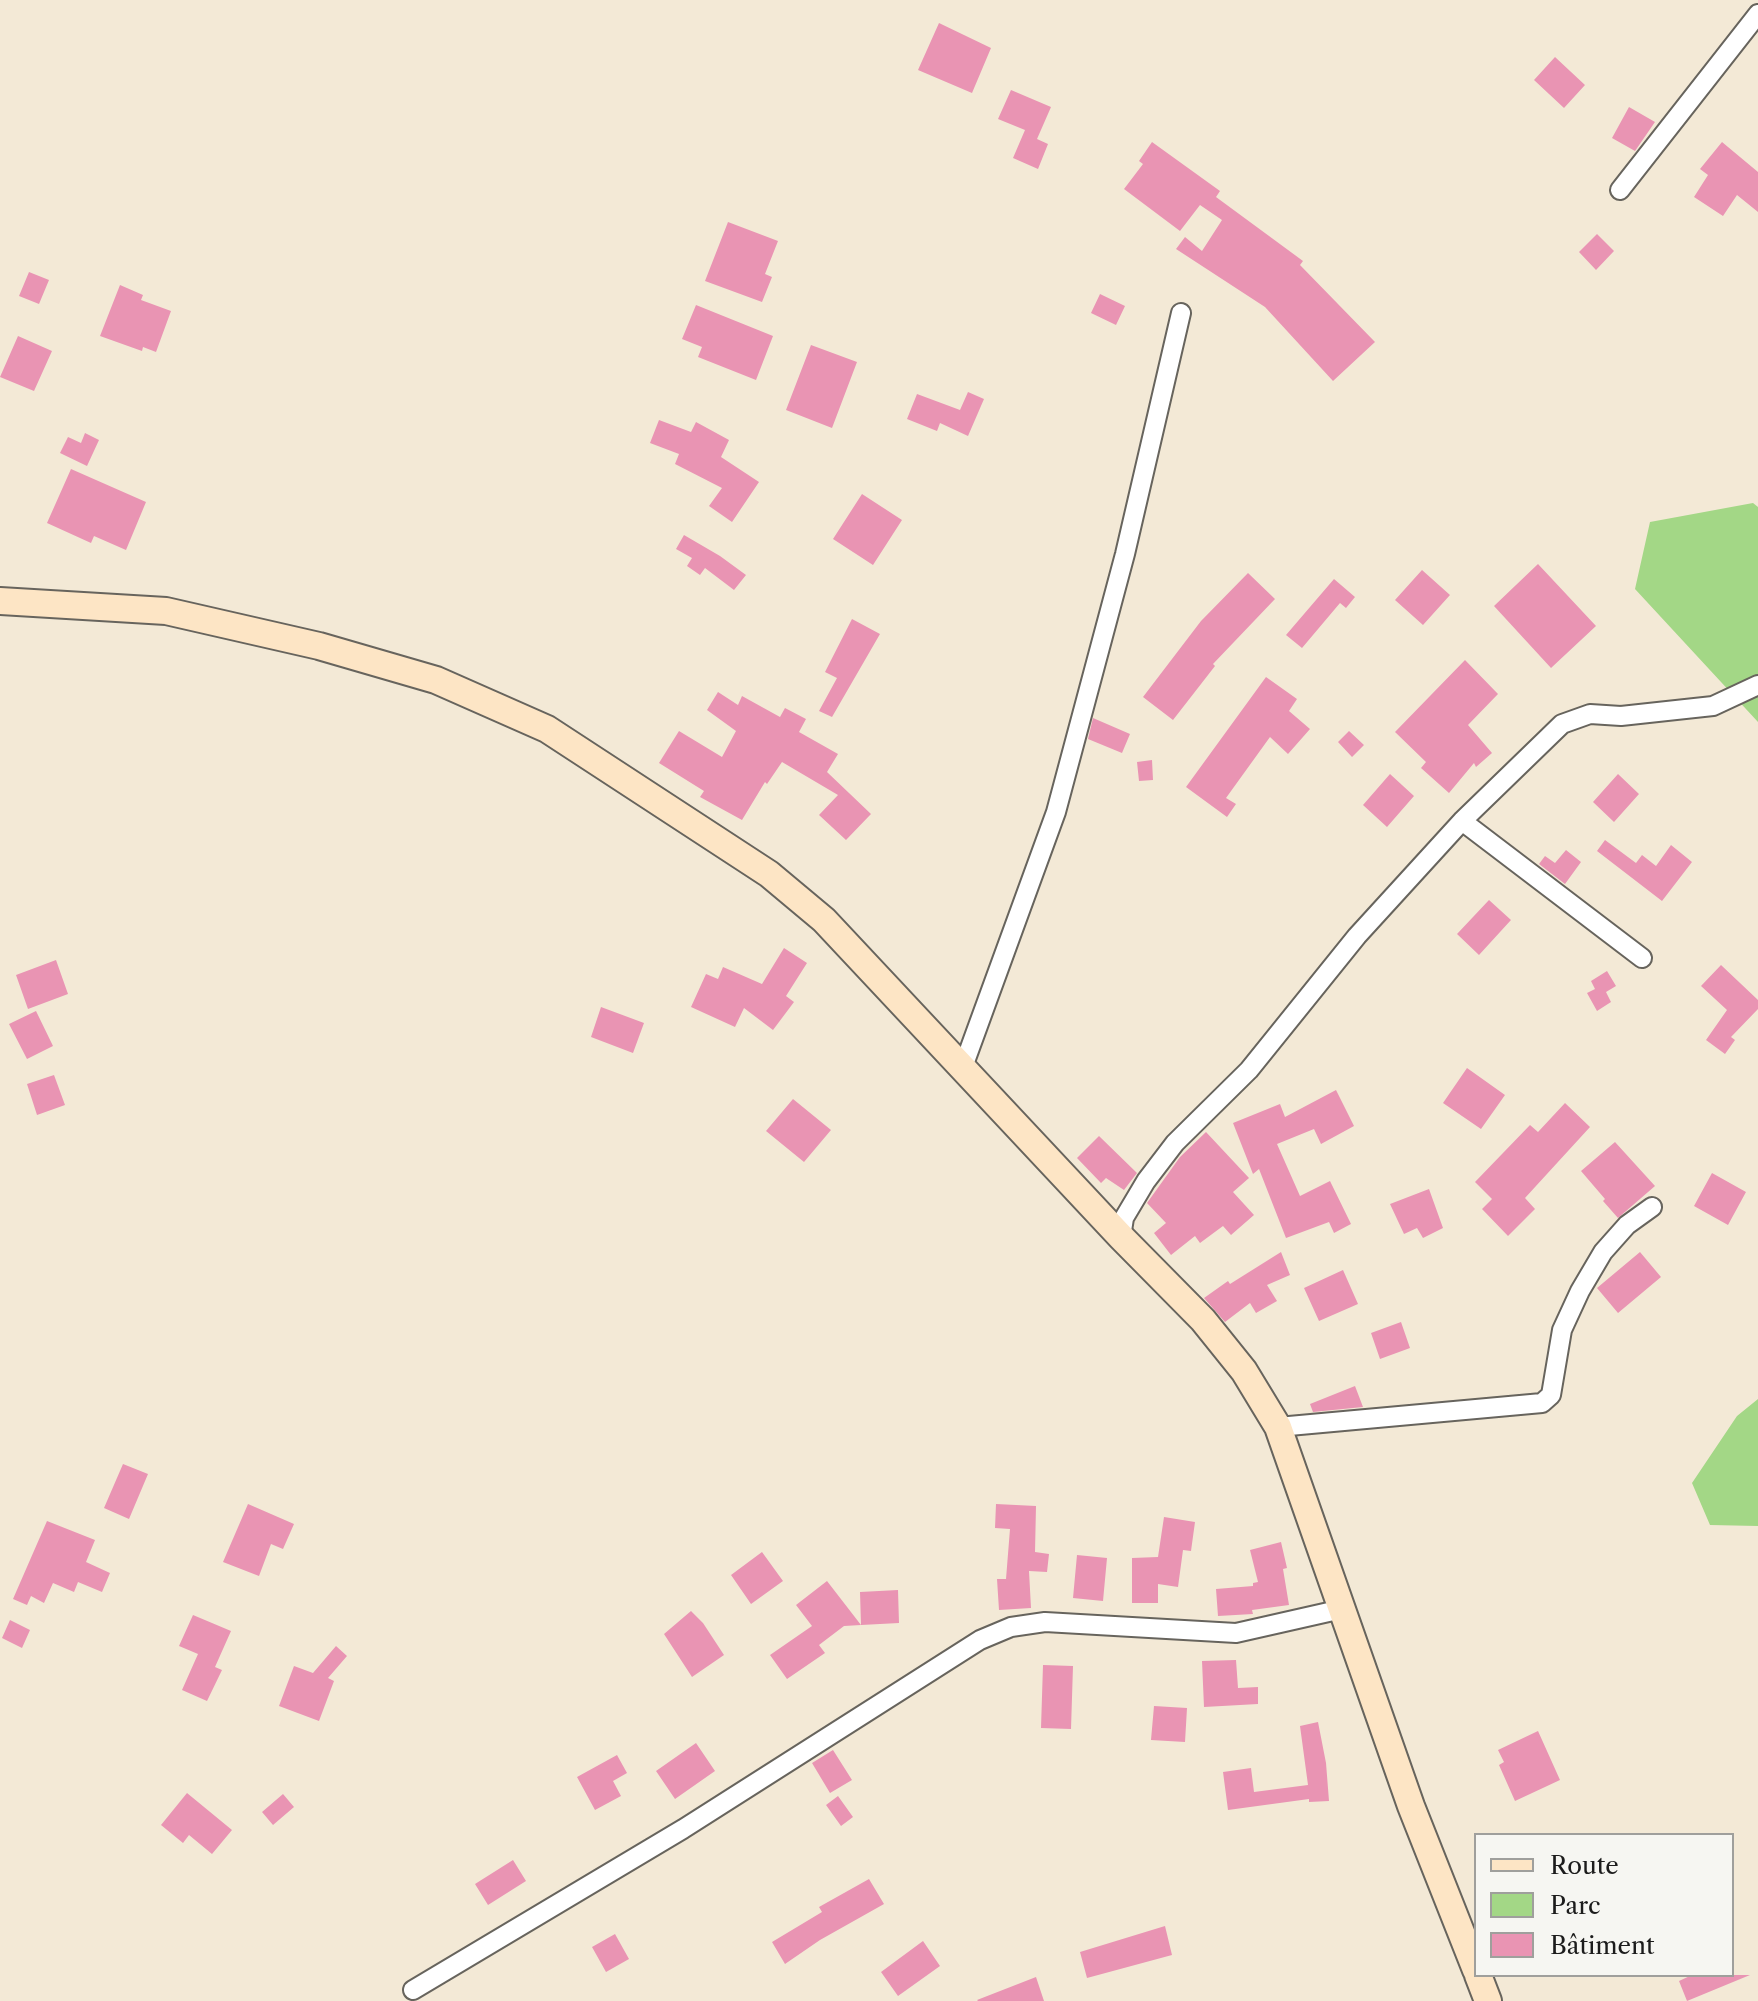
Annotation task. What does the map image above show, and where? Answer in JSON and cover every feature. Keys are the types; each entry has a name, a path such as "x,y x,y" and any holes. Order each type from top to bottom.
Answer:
{"street":[{"path":"1620,190 1758,14"},
{"path":"963,1067 1056,812 1125,554 1181,313"},
{"path":"0,601 166,611 319,646 436,680 547,729 769,874 824,920 1121,1237 1203,1320 1244,1371 1278,1427 1411,1806 1474,1964"},
{"path":"1121,1237 1124,1218 1146,1181 1175,1143 1249,1070 1357,936 1462,821 1562,724 1590,714 1621,716 1713,706 1758,685"},
{"path":"1462,821 1642,958"},
{"path":"1278,1427 1542,1403 1551,1395 1562,1330 1580,1291 1603,1252 1627,1225 1652,1207"},
{"path":"413,1990 683,1829 990,1636 1011,1627 1045,1622 1236,1633 1342,1609"},
{"path":"1479,1977 1488,2001"}],"green space":[{"path":"1753,503 1758,507 1758,722 1635,589 1650,522"},
{"path":"1758,1399 1758,1526 1710,1525 1692,1483 1737,1416"}],"building":[{"path":"939,23 991,48 972,93 918,70"},
{"path":"1555,57 1585,85 1564,108 1534,80"},
{"path":"1011,90 1051,107 1037,139 1048,144 1038,169 1013,158 1025,130 998,119"},
{"path":"1629,107 1655,122 1635,151 1612,138"},
{"path":"1152,142 1220,191 1216,197 1303,261 1300,265 1375,342 1333,381 1265,307 1176,249 1185,237 1202,251 1222,220 1200,205 1180,231 1124,189 1143,164 1139,161"},
{"path":"1722,142 1758,172 1758,212 1737,195 1723,216 1694,197 1708,175 1700,169"},
{"path":"728,222 778,241 765,274 772,277 762,302 705,281"},
{"path":"1597,234 1614,251 1596,270 1579,252"},
{"path":"29,272 49,280 39,304 19,296"},
{"path":"120,285 143,295 141,300 171,311 156,352 143,347 142,351 100,336"},
{"path":"1100,294 1125,306 1116,325 1091,313"},
{"path":"696,305 773,336 756,380 698,357 702,347 682,339"},
{"path":"18,336 52,351 34,391 0,377"},
{"path":"811,345 857,362 832,428 786,410"},
{"path":"968,392 984,399 968,436 940,423 937,431 907,419 917,394 960,410"},
{"path":"659,420 691,432 696,422 729,440 721,457 759,482 732,522 709,506 722,488 675,464 679,454 650,443"},
{"path":"85,433 99,440 87,466 60,453 68,437 81,443"},
{"path":"71,469 146,502 126,550 94,536 91,543 47,523"},
{"path":"862,494 902,520 873,565 833,539"},
{"path":"684,535 746,575 734,590 705,568 700,575 687,566 692,558 676,549"},
{"path":"1538,564 1596,626 1551,668 1494,606"},
{"path":"1422,570 1450,595 1423,625 1395,600"},
{"path":"1248,573 1275,599 1213,664 1215,666 1173,720 1143,697 1201,621"},
{"path":"1334,579 1355,597 1346,608 1340,603 1302,648 1286,635"},
{"path":"852,619 880,634 832,717 819,711 837,678 825,672"},
{"path":"1465,660 1498,694 1468,725 1492,753 1476,767 1474,763 1449,793 1421,768 1426,762 1395,732"},
{"path":"1266,677 1297,699 1289,711 1310,729 1288,754 1270,737 1226,798 1236,804 1227,817 1186,787"},
{"path":"718,692 738,705 742,696 780,717 785,708 806,719 799,732 838,754 827,772 871,814 846,840 819,815 838,795 782,762 767,784 765,782 742,820 700,797 704,791 659,763 679,731 722,757 736,731 707,710"},
{"path":"1093,718 1130,734 1122,753 1088,739"},
{"path":"1349,731 1364,745 1352,757 1338,742"},
{"path":"1152,760 1153,780 1139,781 1137,762"},
{"path":"1390,774 1414,796 1387,827 1363,805"},
{"path":"1618,774 1639,794 1614,822 1593,802"},
{"path":"1605,840 1636,863 1642,855 1656,866 1671,845 1692,862 1662,901 1597,851"},
{"path":"1566,850 1581,862 1565,884 1539,864 1545,856 1555,863"},
{"path":"1489,900 1511,920 1479,955 1457,934"},
{"path":"784,948 807,963 786,996 794,1002 773,1030 744,1008 735,1027 691,1007 706,974 718,979 723,967 762,984"},
{"path":"56,960 68,994 28,1009 16,975"},
{"path":"1721,965 1758,1000 1758,1009 1731,1037 1735,1040 1725,1054 1706,1040 1727,1010 1701,986"},
{"path":"1607,971 1616,986 1606,992 1611,1002 1597,1011 1587,993 1595,989 1591,981"},
{"path":"601,1007 644,1023 633,1053 591,1037"},
{"path":"36,1011 53,1046 27,1059 9,1024"},
{"path":"1467,1068 1505,1095 1481,1129 1443,1103"},
{"path":"54,1075 65,1105 37,1115 27,1084"},
{"path":"1336,1090 1354,1126 1321,1144 1314,1129 1277,1144 1300,1196 1330,1181 1351,1224 1334,1233 1329,1222 1286,1238 1259,1169 1253,1174 1233,1123 1280,1104 1285,1117"},
{"path":"793,1099 831,1130 804,1162 766,1131"},
{"path":"1565,1103 1590,1127 1525,1198 1535,1209 1508,1236 1482,1209 1492,1199 1475,1182 1530,1125 1538,1132"},
{"path":"1206,1132 1249,1178 1233,1192 1254,1215 1231,1235 1223,1226 1200,1243 1195,1236 1171,1255 1154,1233 1166,1223 1147,1203 1180,1157"},
{"path":"1099,1136 1137,1173 1124,1190 1106,1178 1101,1183 1077,1158"},
{"path":"1615,1142 1655,1186 1618,1218 1581,1171"},
{"path":"1712,1173 1746,1192 1728,1225 1694,1206"},
{"path":"1429,1189 1443,1228 1423,1238 1417,1228 1404,1234 1390,1204"},
{"path":"1281,1252 1290,1275 1267,1285 1277,1301 1256,1313 1250,1303 1225,1322 1204,1298 1228,1281 1230,1284"},
{"path":"1640,1252 1661,1277 1618,1313 1597,1288"},
{"path":"1343,1270 1358,1304 1319,1321 1304,1288"},
{"path":"1401,1322 1410,1348 1380,1359 1371,1333"},
{"path":"1355,1386 1363,1407 1313,1412 1310,1404"},
{"path":"123,1464 148,1474 129,1519 104,1508"},
{"path":"248,1504 294,1524 283,1549 271,1544 259,1576 223,1562"},
{"path":"996,1504 1036,1506 1035,1552 1049,1554 1047,1572 1029,1571 1031,1608 999,1610 997,1579 1006,1579 1010,1529 995,1528"},
{"path":"1164,1517 1195,1522 1191,1551 1183,1550 1178,1587 1158,1584 1158,1603 1132,1603 1132,1558 1158,1557"},
{"path":"47,1521 95,1540 86,1562 110,1573 102,1592 78,1582 74,1592 53,1583 44,1603 31,1596 27,1605 13,1599"},
{"path":"1281,1542 1287,1568 1283,1569 1289,1605 1252,1610 1253,1614 1218,1616 1216,1589 1253,1586 1258,1582 1250,1550"},
{"path":"762,1552 783,1581 751,1604 731,1575"},
{"path":"1077,1555 1107,1558 1103,1601 1073,1598"},
{"path":"827,1581 861,1625 844,1626 819,1645 825,1653 787,1679 770,1655 812,1626 796,1605"},
{"path":"898,1590 899,1623 861,1625 860,1592"},
{"path":"691,1611 703,1623 724,1655 692,1677 664,1634"},
{"path":"193,1615 231,1631 215,1667 222,1670 207,1701 182,1690 198,1654 179,1646"},
{"path":"10,1620 30,1630 22,1648 2,1638"},
{"path":"336,1646 347,1656 328,1678 334,1681 319,1721 279,1706 294,1666 313,1673"},
{"path":"1236,1660 1238,1688 1258,1687 1258,1704 1204,1707 1202,1661"},
{"path":"1043,1665 1073,1666 1071,1729 1041,1728"},
{"path":"1154,1706 1187,1708 1185,1742 1151,1740"},
{"path":"1318,1722 1329,1801 1309,1802 1309,1799 1228,1810 1223,1772 1251,1768 1254,1792 1308,1785 1300,1726"},
{"path":"1538,1731 1560,1780 1515,1801 1499,1765 1504,1762 1498,1750"},
{"path":"696,1743 715,1771 675,1799 656,1771"},
{"path":"833,1750 852,1780 830,1793 812,1763"},
{"path":"617,1755 627,1773 613,1781 621,1796 595,1810 577,1777"},
{"path":"187,1793 232,1830 212,1854 189,1835 183,1843 161,1825"},
{"path":"283,1794 294,1807 273,1825 262,1812"},
{"path":"838,1796 853,1817 841,1826 826,1805"},
{"path":"513,1860 526,1881 488,1905 475,1884"},
{"path":"869,1879 884,1904 785,1964 772,1942 822,1912 819,1907"},
{"path":"1165,1926 1172,1955 1087,1978 1080,1952"},
{"path":"615,1934 629,1959 606,1972 592,1947"},
{"path":"923,1941 940,1966 898,1996 881,1972"},
{"path":"1750,1975 1687,2001 1679,1981 1688,1977"},
{"path":"1036,1977 1044,2001 977,2000"}]}
